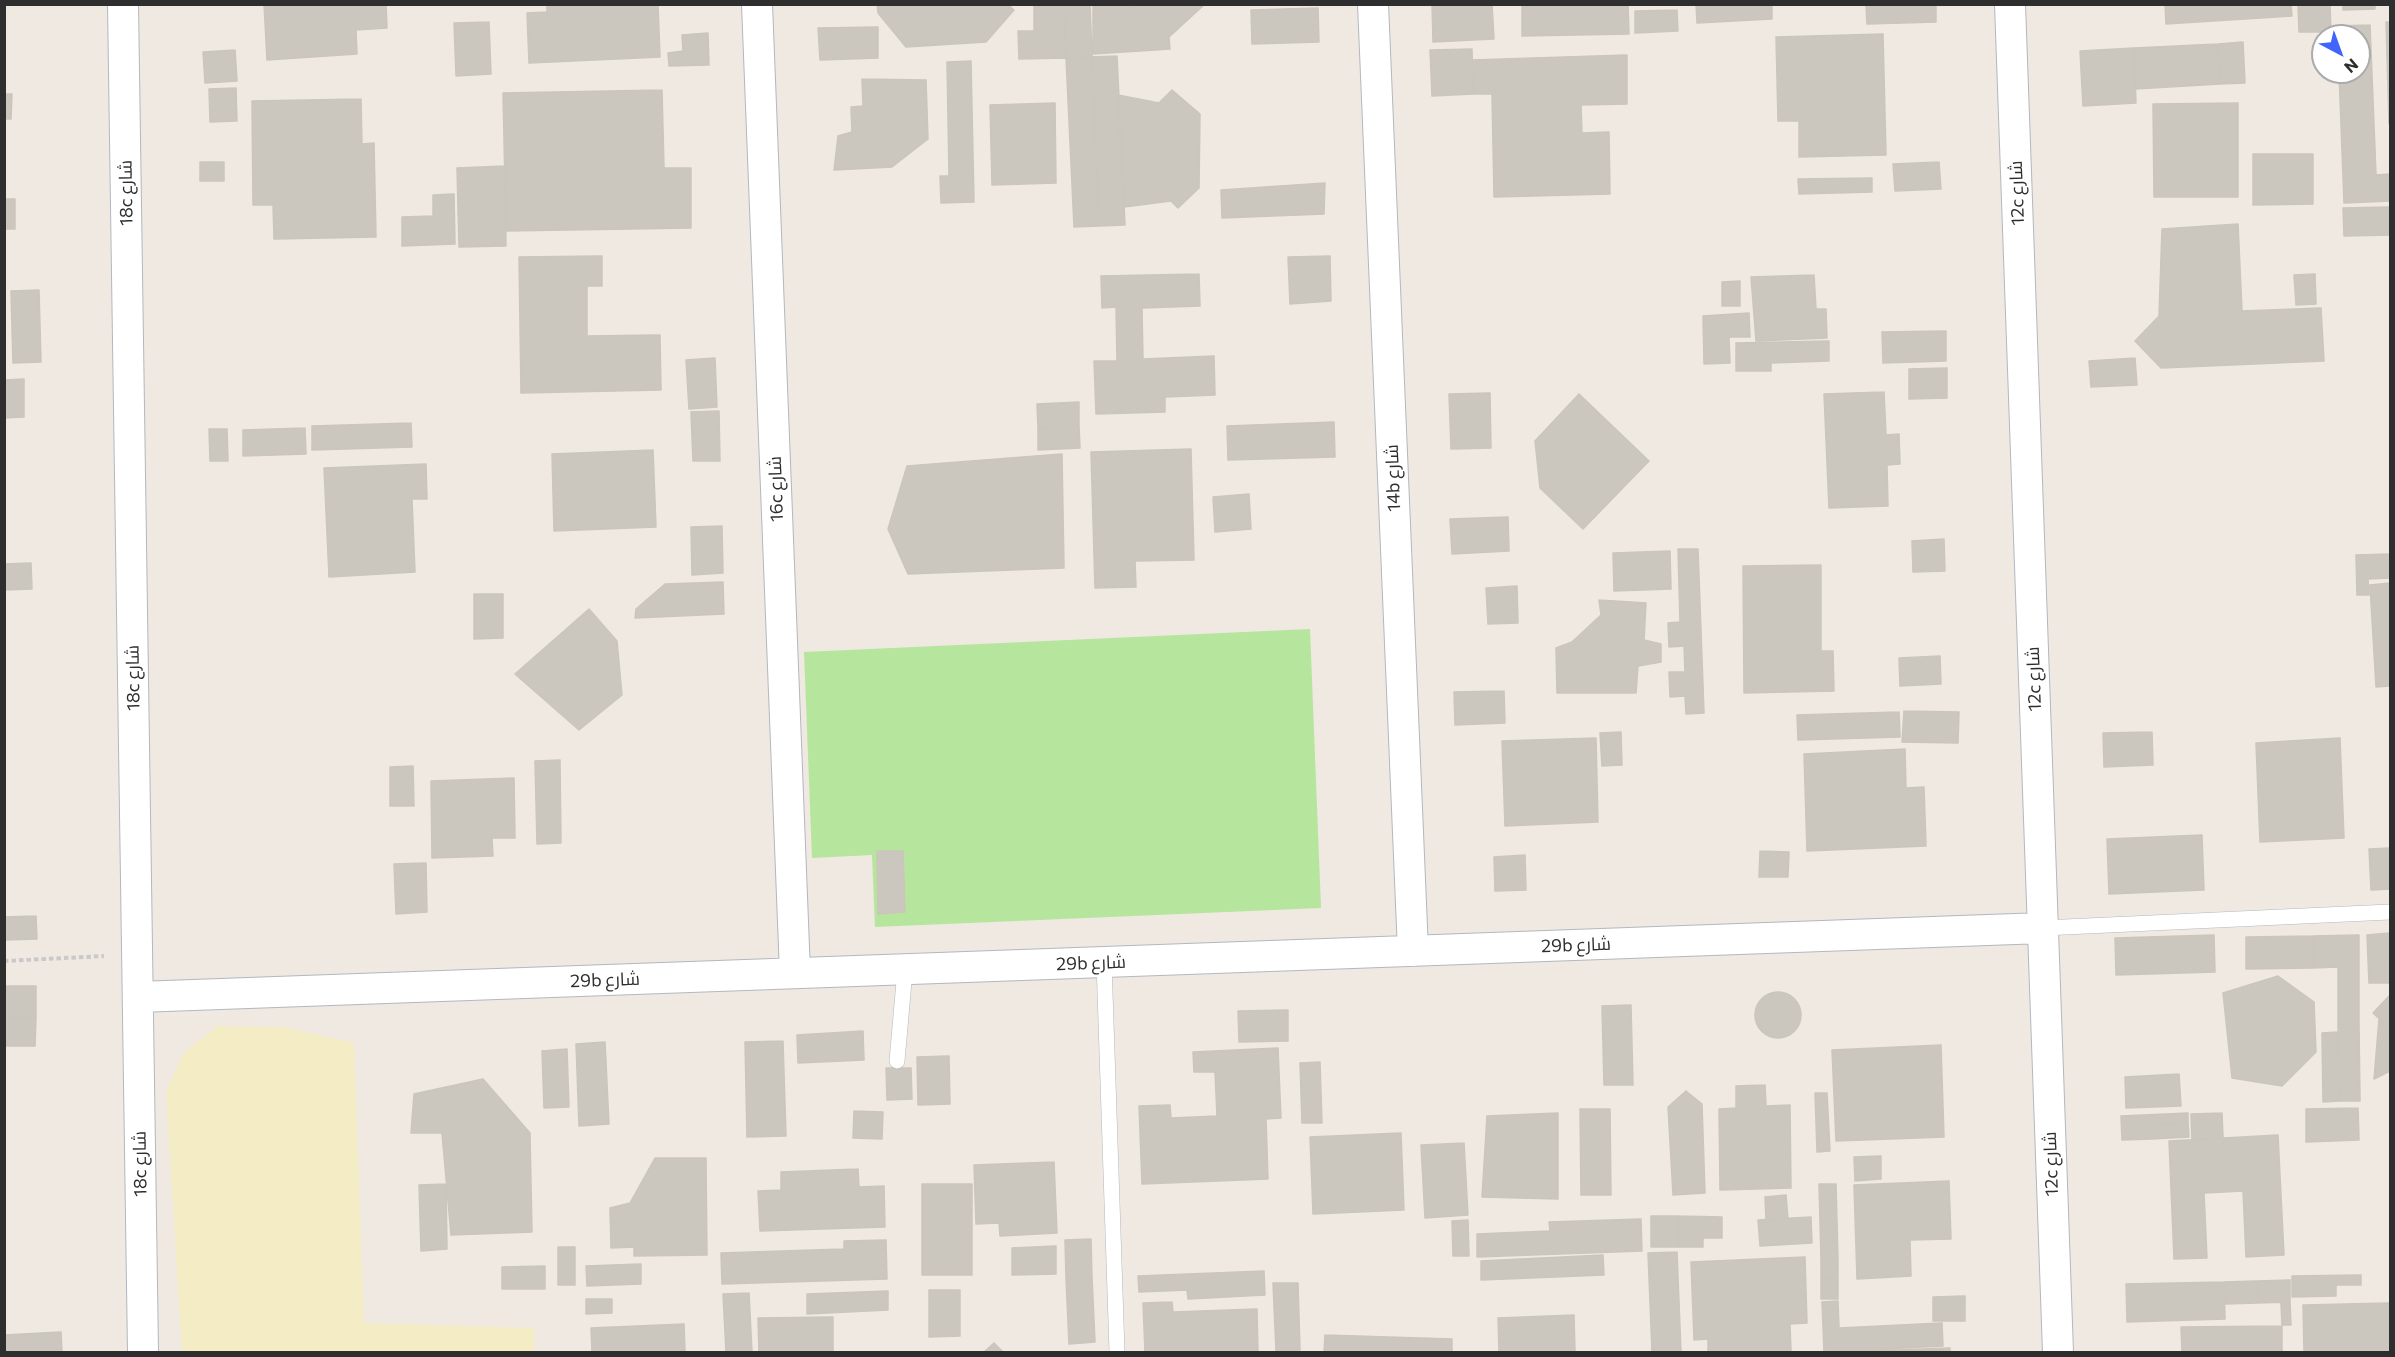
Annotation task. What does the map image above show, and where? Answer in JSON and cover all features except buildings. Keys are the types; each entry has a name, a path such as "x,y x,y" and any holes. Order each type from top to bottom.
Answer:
{"street":[{"name":"18c شارع","path":"123,4 143,1353"},
{"name":"16c شارع","path":"757,4 795,973"},
{"name":"14b شارع","path":"1373,4 1413,951"},
{"name":"12c شارع","path":"2010,4 2058,1353"},
{"name":"29b شارع","path":"138,997 2043,928"}],"lane":[{"path":"2043,928 2391,912"},
{"path":"1104,962 1117,1353"},
{"path":"897,1061 905,970"}],"path":[{"path":"4,961 138,955"}],"green space":[{"path":"1310,629 1321,908 875,927 872,855 812,858 804,652"}],"sand":[{"path":"217,1026 283,1027 354,1043 364,1323 534,1328 534,1352 182,1352 166,1091 183,1054"}]}
